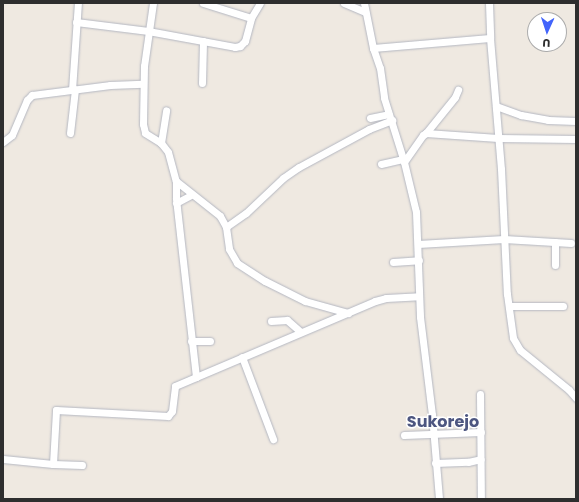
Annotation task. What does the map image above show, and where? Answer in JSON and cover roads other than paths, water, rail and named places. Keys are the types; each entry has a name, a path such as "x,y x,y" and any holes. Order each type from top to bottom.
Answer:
{"street":[{"path":"70,133 78,3"},
{"path":"153,3 148,31 143,84 144,130 145,133 161,143 171,158 176,181 176,203 196,377"},
{"path":"203,3 251,18"},
{"path":"76,22 148,31 235,47 240,46 245,41 251,18 260,3"},
{"path":"344,3 365,12"},
{"path":"364,3 373,48 380,68 384,98 403,160 416,212 419,260 419,296 439,499"},
{"path":"489,3 490,38 509,306 515,344 537,365 569,390 576,398"},
{"path":"373,48 490,38"},
{"path":"202,41 202,82"},
{"path":"3,142 14,132 28,98 37,94 110,85 143,84"},
{"path":"380,164 403,160 455,97 458,90"},
{"path":"496,106 527,116 561,121 576,121"},
{"path":"161,143 166,110"},
{"path":"370,118 390,117"},
{"path":"226,227 246,213 269,190 295,170 390,117"},
{"path":"426,133 498,138 576,139"},
{"path":"176,181 191,195 220,216 226,227 227,243 232,256 244,269 305,300 348,313"},
{"path":"176,203 191,195"},
{"path":"418,244 504,239 572,243"},
{"path":"555,242 555,265"},
{"path":"393,262 419,260"},
{"path":"53,464 56,410 168,416 172,411 175,386 380,299 419,296"},
{"path":"509,306 563,306"},
{"path":"271,321 286,320 301,332"},
{"path":"191,341 210,341"},
{"path":"242,357 273,439"},
{"path":"480,394 481,499"},
{"path":"404,435 481,432"},
{"path":"3,459 82,465"},
{"path":"436,463 468,462 481,459"}],"district":[{"name":"Sukorejo","path":"443,422"}]}
